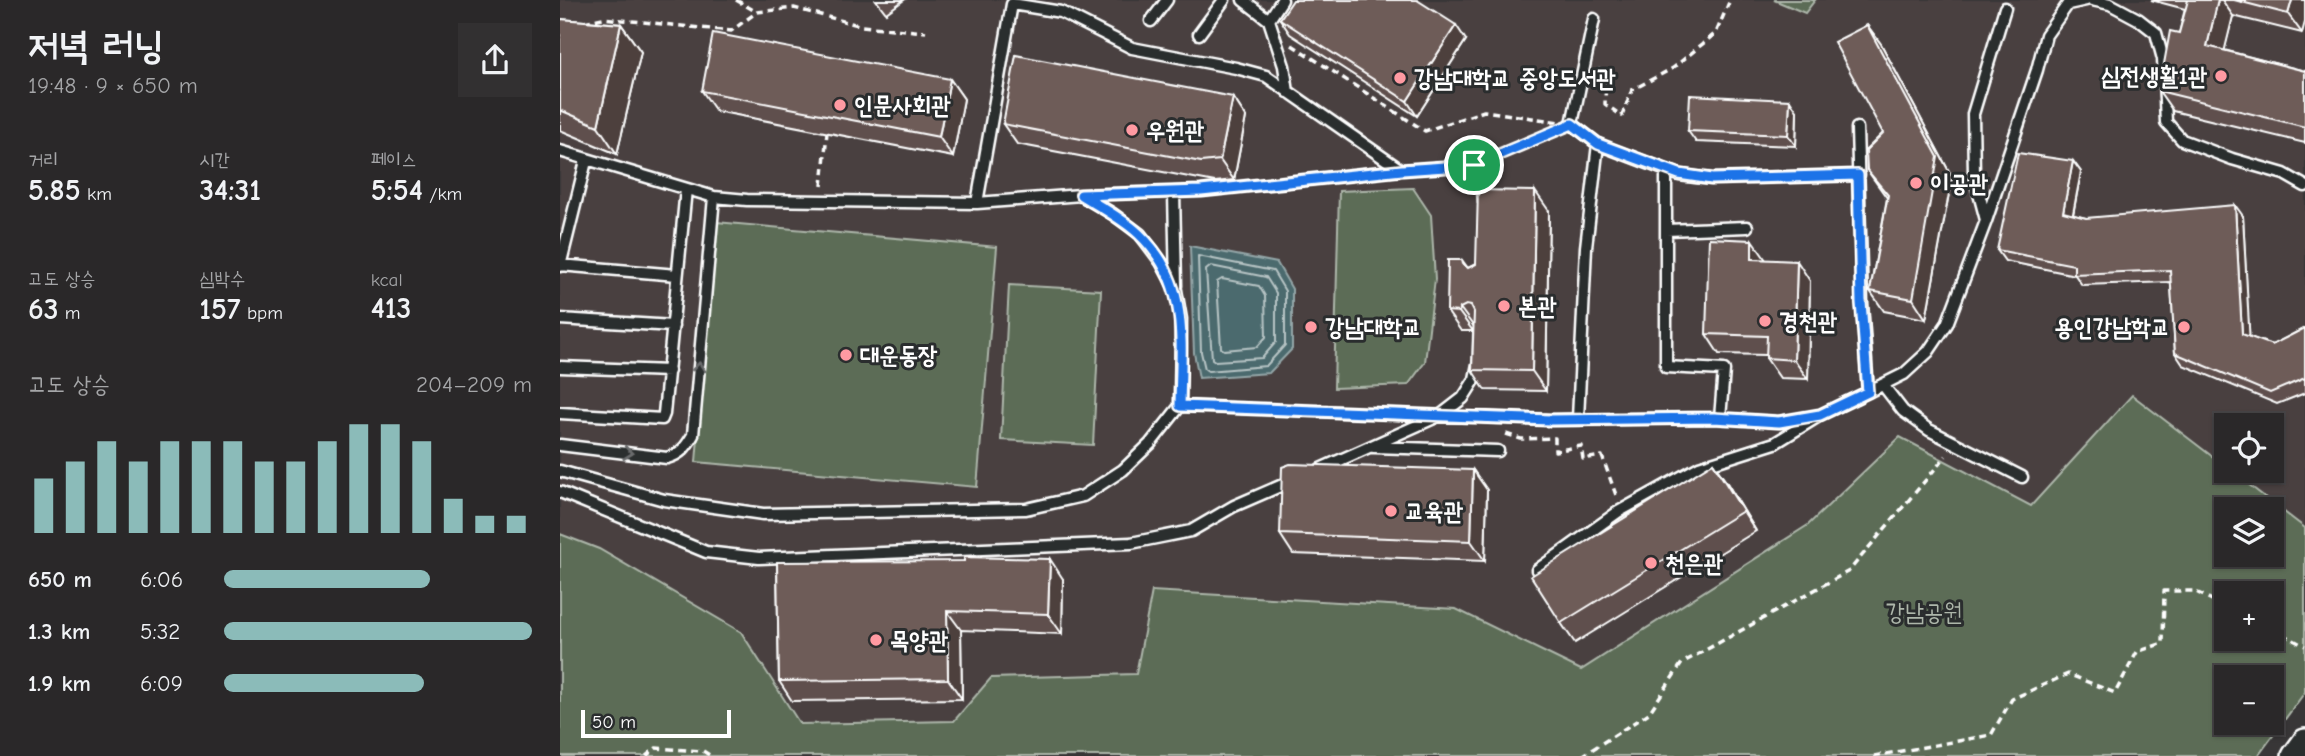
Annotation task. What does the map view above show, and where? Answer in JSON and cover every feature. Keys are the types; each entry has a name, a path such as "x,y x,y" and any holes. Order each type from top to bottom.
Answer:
{"street":[{"path":"2294,756 2305,741"}],"lane":[{"path":"1152,21 1167,0"},
{"path":"1199,34 1224,0"},
{"path":"1243,0 1269,20 1284,66 1288,92"},
{"path":"1269,20 1282,0"},
{"path":"1537,570 1623,509 1699,467 1775,443 1820,415 1904,374 1928,352 1947,324 1986,221 2037,70 2046,35 2068,4 2086,0"},
{"path":"2092,0 2110,4 2138,19 2156,33 2163,59 2166,122 2182,140 2232,159 2284,174 2305,186"},
{"path":"977,203 1012,4 1060,12 1132,48 1266,76 1402,170"},
{"path":"1986,221 1974,175 1973,114 2005,8"},
{"path":"1594,19 1572,124 1598,144 1666,171 1712,179 1858,175"},
{"path":"1857,128 1861,302 1868,392"},
{"path":"1578,419 1586,247 1598,144"},
{"path":"560,151 586,161 714,197 820,201 977,203 1081,195 1174,192 1474,165 1483,192 1485,212"},
{"path":"586,161 560,265 677,275"},
{"path":"1666,171 1666,367 1724,370 1720,418"},
{"path":"560,413 662,419 666,410 686,189"},
{"path":"560,471 664,500 764,514 1026,509 1083,496 1124,470 1150,444 1180,406 1181,319 1176,290 1174,192"},
{"path":"1081,195 1140,234 1161,262 1176,290"},
{"path":"560,445 667,458 677,455 685,448 693,435 714,197"},
{"path":"1666,230 1747,227"},
{"path":"560,319 673,326"},
{"path":"560,492 706,552 759,558 1131,542 1191,531 1234,506 1441,415 1463,398 1475,379 1479,351"},
{"path":"560,366 669,371"},
{"path":"1883,385 1903,411 1929,430 2022,477"},
{"path":"1180,406 1421,416 1720,418 1779,422 1820,415"},
{"path":"1370,447 1498,452"}],"path":[{"path":"736,0 757,12"},
{"path":"1586,62 1606,74 1605,104 1622,116 1632,90 1674,68 1716,33 1730,0"},
{"path":"582,23 603,18 731,31 757,12 794,8 862,26 926,32"},
{"path":"1271,31 1425,131 1484,111 1572,124"},
{"path":"1474,165 1572,124"},
{"path":"820,201 827,132"},
{"path":"1503,433 1521,439 1555,438 1555,451 1581,446 1583,459 1602,456 1623,509"},
{"path":"1582,756 1649,713 1682,663 1849,571 1956,444"},
{"path":"1874,756 1991,735 2012,699 2068,674 2115,693 2137,652 2163,643 2164,591 2194,591 2214,601"},
{"path":"2284,635 2305,646"},
{"path":"646,756 656,748 703,751 711,756"}],"shaded area":[{"name":"강남대학교","path":"560,0 1774,0 1805,12 1815,0 2305,0 2305,528 2284,512 2284,497 2265,497 2247,483 2284,483 2284,413 2214,413 2214,458 2132,395 2031,506 1899,437 1808,525 1581,670 1456,609 1152,591 1136,674 991,678 954,721 800,724 741,632 599,549 560,534"}],"green space":[{"path":"1774,0 1815,0 1805,13"},
{"path":"1413,188 1431,215 1435,279 1425,362 1408,385 1334,388 1339,191"},
{"name":"대운동장","path":"716,222 997,247 977,487 696,462"},
{"path":"1009,285 1101,290 1093,445 1001,440"},
{"name":"강남공원","path":"2132,395 2214,458 2214,483 2247,483 2265,497 2214,497 2214,567 2284,567 2284,512 2305,528 2305,692 2284,721 2284,665 2214,665 2214,735 2273,735 2258,756 560,756 560,534 599,549 741,632 800,724 954,721 991,678 1136,674 1152,591 1456,609 1581,670 1808,525 1900,437 2031,506"}],"water":[{"path":"1190,246 1277,263 1292,289 1292,349 1269,373 1199,378 1194,353"}],"building":[{"name":"강남대학교 중앙도서관","path":"1293,0 1417,0 1456,25 1407,101 1280,19"},
{"path":"2188,0 2218,0 2207,46 2305,71 2305,127 2159,91 2170,31 2179,33"},
{"path":"2234,0 2292,0 2288,14"},
{"path":"560,19 621,24 598,126 560,110"},
{"name":"이공관","path":"1867,25 1938,157 1913,299 1870,291 1888,195 1867,170 1866,150 1883,133 1834,42"},
{"name":"인문사회관","path":"713,33 950,79 939,137 702,91"},
{"name":"우원관","path":"1016,55 1233,97 1220,160 1201,162 1003,124"},
{"path":"1690,95 1790,100 1788,135 1688,131"},
{"path":"2018,153 2073,161 2063,212 2086,218 2235,205 2242,334 2272,345 2305,328 2305,378 2270,393 2175,353 2170,270 2074,274 2074,265 1997,250"},
{"name":"본관","path":"1478,190 1535,191 1532,371 1472,370 1474,312 1471,306 1466,305 1460,308 1459,312 1447,311 1448,260 1462,260 1468,268 1476,264"},
{"name":"경천관","path":"1709,238 1752,240 1752,259 1797,261 1794,360 1766,358 1767,336 1706,334"},
{"path":"1713,463 1743,511 1561,623 1531,576"},
{"name":"교육관","path":"1290,464 1473,470 1471,541 1280,534 1282,467"},
{"name":"목양관","path":"964,557 1050,559 1048,614 947,611 948,679 779,681 777,562 964,561"}],"place":[{"name":"심전생활1관","path":"2221,76"},
{"name":"강남대학교 중앙도서관","path":"1400,78"},
{"name":"인문사회관","path":"840,105"},
{"name":"우원관","path":"1132,130"},
{"name":"이공관","path":"1916,183"},
{"name":"본관","path":"1504,306"},
{"name":"경천관","path":"1765,321"},
{"name":"강남대학교","path":"1311,327"},
{"name":"용인강남학교","path":"2184,327"},
{"name":"대운동장","path":"846,355"},
{"name":"교육관","path":"1391,511"},
{"name":"천은관","path":"1651,563"},
{"name":"목양관","path":"876,640"}],"route":[{"path":"1572,124 1598,144 1679,174 1712,179 1858,175 1861,302 1868,392 1820,415 1779,422 1714,418 1551,420 1180,406 1181,319 1176,290 1161,262 1140,234 1081,195 1201,191 1474,165 1572,124"}]}
